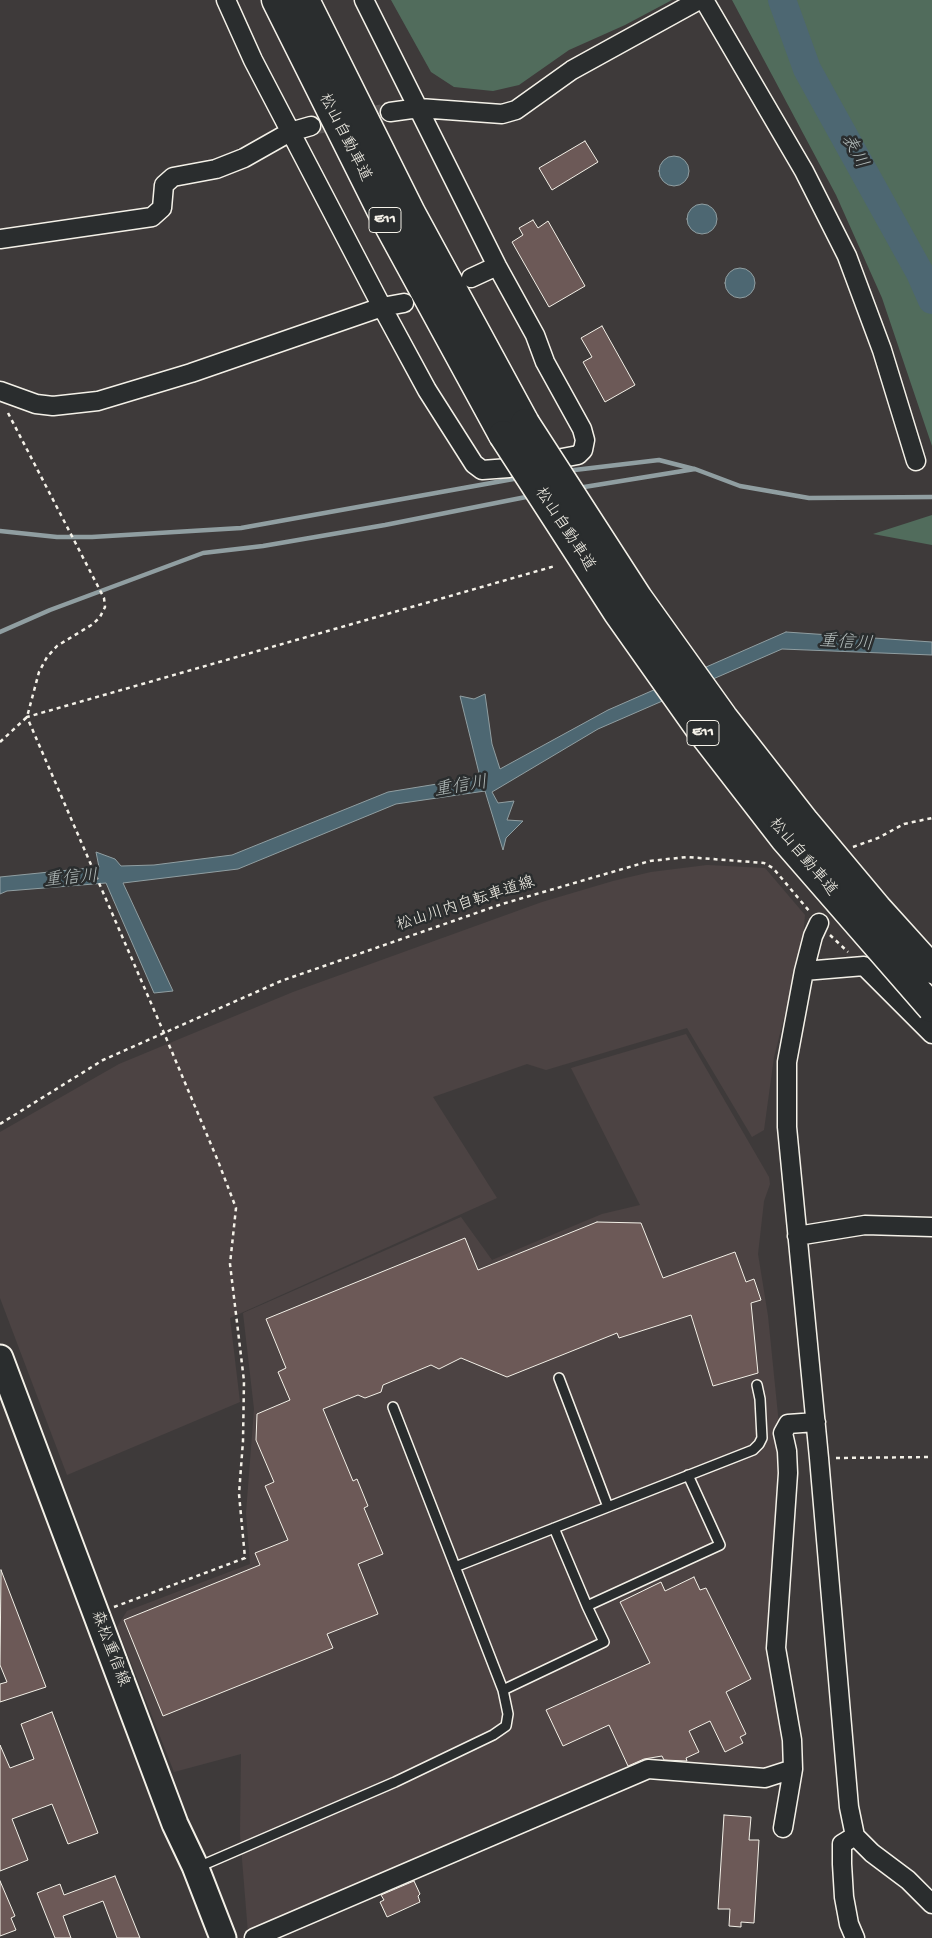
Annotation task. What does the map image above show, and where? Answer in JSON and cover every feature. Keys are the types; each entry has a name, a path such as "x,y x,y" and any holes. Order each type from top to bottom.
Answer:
{"highway":[{"name":"松山自動車道","path":"276,0 388,224 514,429 618,613 702,732 784,838 932,1008"},
{"name":"松山自動車道","path":"305,0 514,429 723,717 805,822 877,908 932,969"}],"main road":[{"name":"森松重信線","path":"0,1358 175,1824 196,1868 223,1938"}],"street":[{"path":"226,0 253,60 382,307 427,390 474,464 482,470 509,468 578,455 584,450 582,429 545,362 521,309 497,266 364,0"},
{"path":"390,112 419,108 502,114 516,110 572,70 699,0"},
{"path":"704,0 804,171 847,256 882,350 916,461"},
{"path":"0,239 104,222 152,217 162,208 164,185 170,178 230,164 290,132 311,126"},
{"path":"470,278 497,266"},
{"path":"0,392 36,404 53,406 98,401 191,373 382,307 404,302"},
{"path":"819,923 812,936 787,1062 787,1127 816,1422 849,1807 855,1836 872,1853 908,1880 932,1904"},
{"path":"804,971 864,966 932,1034"},
{"path":"797,1236 865,1225 932,1227"},
{"path":"783,1828 793,1769 792,1740 776,1648 788,1472 787,1451 783,1433 788,1424 816,1422"},
{"path":"254,1938 648,1768 764,1778 793,1769"},
{"path":"855,1836 842,1844 844,1897 849,1924 855,1938"}],"lane":[{"path":"559,1378 608,1506"},
{"path":"455,1567 753,1450 762,1438 760,1399 757,1384"},
{"path":"196,1868 396,1782 498,1732 506,1726 508,1714 503,1690 393,1407"},
{"path":"587,1606 720,1545 688,1475"},
{"path":"503,1690 604,1642 554,1528"}],"path":[{"path":"0,392 8,414 104,598 105,607 100,617 93,624 57,646 47,657 39,672 27,717 164,1033 236,1208 230,1264 244,1381 244,1441 239,1494 245,1558 96,1614"},
{"path":"0,742 27,717 555,566"},
{"path":"878,838 904,824 932,818"},
{"name":"松山川内自転車道線","path":"0,1124 103,1060 281,981 368,949 502,904 650,862 686,857 764,864 773,868 819,923 864,966"},
{"path":"819,1458 932,1457"}],"shaded area":[{"path":"707,865 765,868 805,915 802,947 774,1057 764,1130 752,1137 687,1028 546,1070 527,1064 433,1097 497,1198 230,1318 240,1402 67,1475 0,1298 0,1132 119,1064 293,992 542,902 651,872"},
{"path":"686,1034 769,1177 770,1184 764,1201 758,1254 768,1316 779,1425 777,1525 768,1623 768,1659 786,1766 764,1773 651,1763 248,1933 240,1834 241,1754 174,1772 117,1627 127,1611 250,1564 246,1513 254,1409 243,1313 461,1217 492,1260 602,1214 640,1205 571,1068"}],"green space":[{"path":"391,0 672,0 625,25 569,50 519,85 493,91 454,87 431,72"},
{"path":"732,0 932,0 932,446 882,298 836,195"},
{"path":"932,515 932,545 873,534"}],"water":[{"path":"674,156 685,160 689,171 685,182 674,186 663,182 659,171 663,160"},
{"path":"702,204 713,208 717,219 713,230 702,234 691,230 687,219 691,208"},
{"path":"740,268 751,272 755,283 751,294 740,298 729,294 725,283 729,272"},
{"name":"重信川","path":"786,632 932,642 932,655 782,649 598,729 492,792 498,803 514,801 507,820 523,821 506,838 503,850 485,791 396,804 238,869 123,883 173,991 154,993 106,883 7,891 0,894 0,877 99,867 96,852 115,859 121,866 154,865 232,855 388,792 480,777 460,696 474,699 485,694 492,744 500,769 608,710"}],"building":[{"path":"585,141 598,162 552,190 539,168"},
{"path":"533,220 538,228 548,221 585,286 549,307 512,242 523,235 519,228"},
{"path":"602,326 635,385 605,402 583,362 592,357 581,338"},
{"path":"597,1222 641,1223 663,1278 735,1252 746,1282 754,1279 761,1300 751,1303 758,1373 713,1386 691,1315 619,1338 617,1333 507,1377 461,1358 439,1369 431,1365 383,1385 381,1392 365,1398 358,1395 323,1409 353,1481 357,1479 368,1506 364,1508 383,1554 358,1564 378,1614 327,1634 333,1648 163,1716 124,1620 260,1565 255,1553 288,1540 265,1486 274,1482 256,1440 257,1414 290,1400 278,1372 286,1368 266,1319 465,1238 478,1270"},
{"path":"1,1570 46,1687 0,1702 0,1684 7,1682 0,1665"},
{"path":"694,1577 700,1590 706,1588 751,1679 726,1692 746,1734 740,1737 743,1743 725,1752 710,1721 689,1731 699,1752 686,1758 687,1761 664,1760 662,1756 644,1759 628,1766 609,1725 563,1746 546,1710 650,1663 620,1602 661,1582 665,1591"},
{"path":"52,1712 98,1833 68,1844 52,1804 12,1819 28,1860 0,1871 0,1745 10,1768 34,1759 21,1724"},
{"path":"724,1815 751,1817 749,1840 759,1840 754,1923 741,1922 741,1927 729,1926 730,1909 718,1909"},
{"path":"115,1876 140,1938 117,1938 103,1901 63,1916 71,1938 55,1938 37,1893 60,1884 64,1895"},
{"path":"0,1881 15,1916 11,1918 16,1930 0,1936"},
{"path":"414,1881 420,1894 418,1896 420,1902 387,1917 380,1902 384,1900 381,1895"}],"waterway":[{"name":"表川","path":"782,0 807,69 920,273 932,300"},
{"path":"566,471 659,460 694,469"},
{"path":"578,488 695,469 740,486 809,498 932,497"},
{"path":"0,531 57,537 92,537 241,528 519,478"},
{"path":"0,632 50,610 203,553 263,546 385,525 531,496"}],"tunnel":[{"path":"311,126 390,112"}]}
